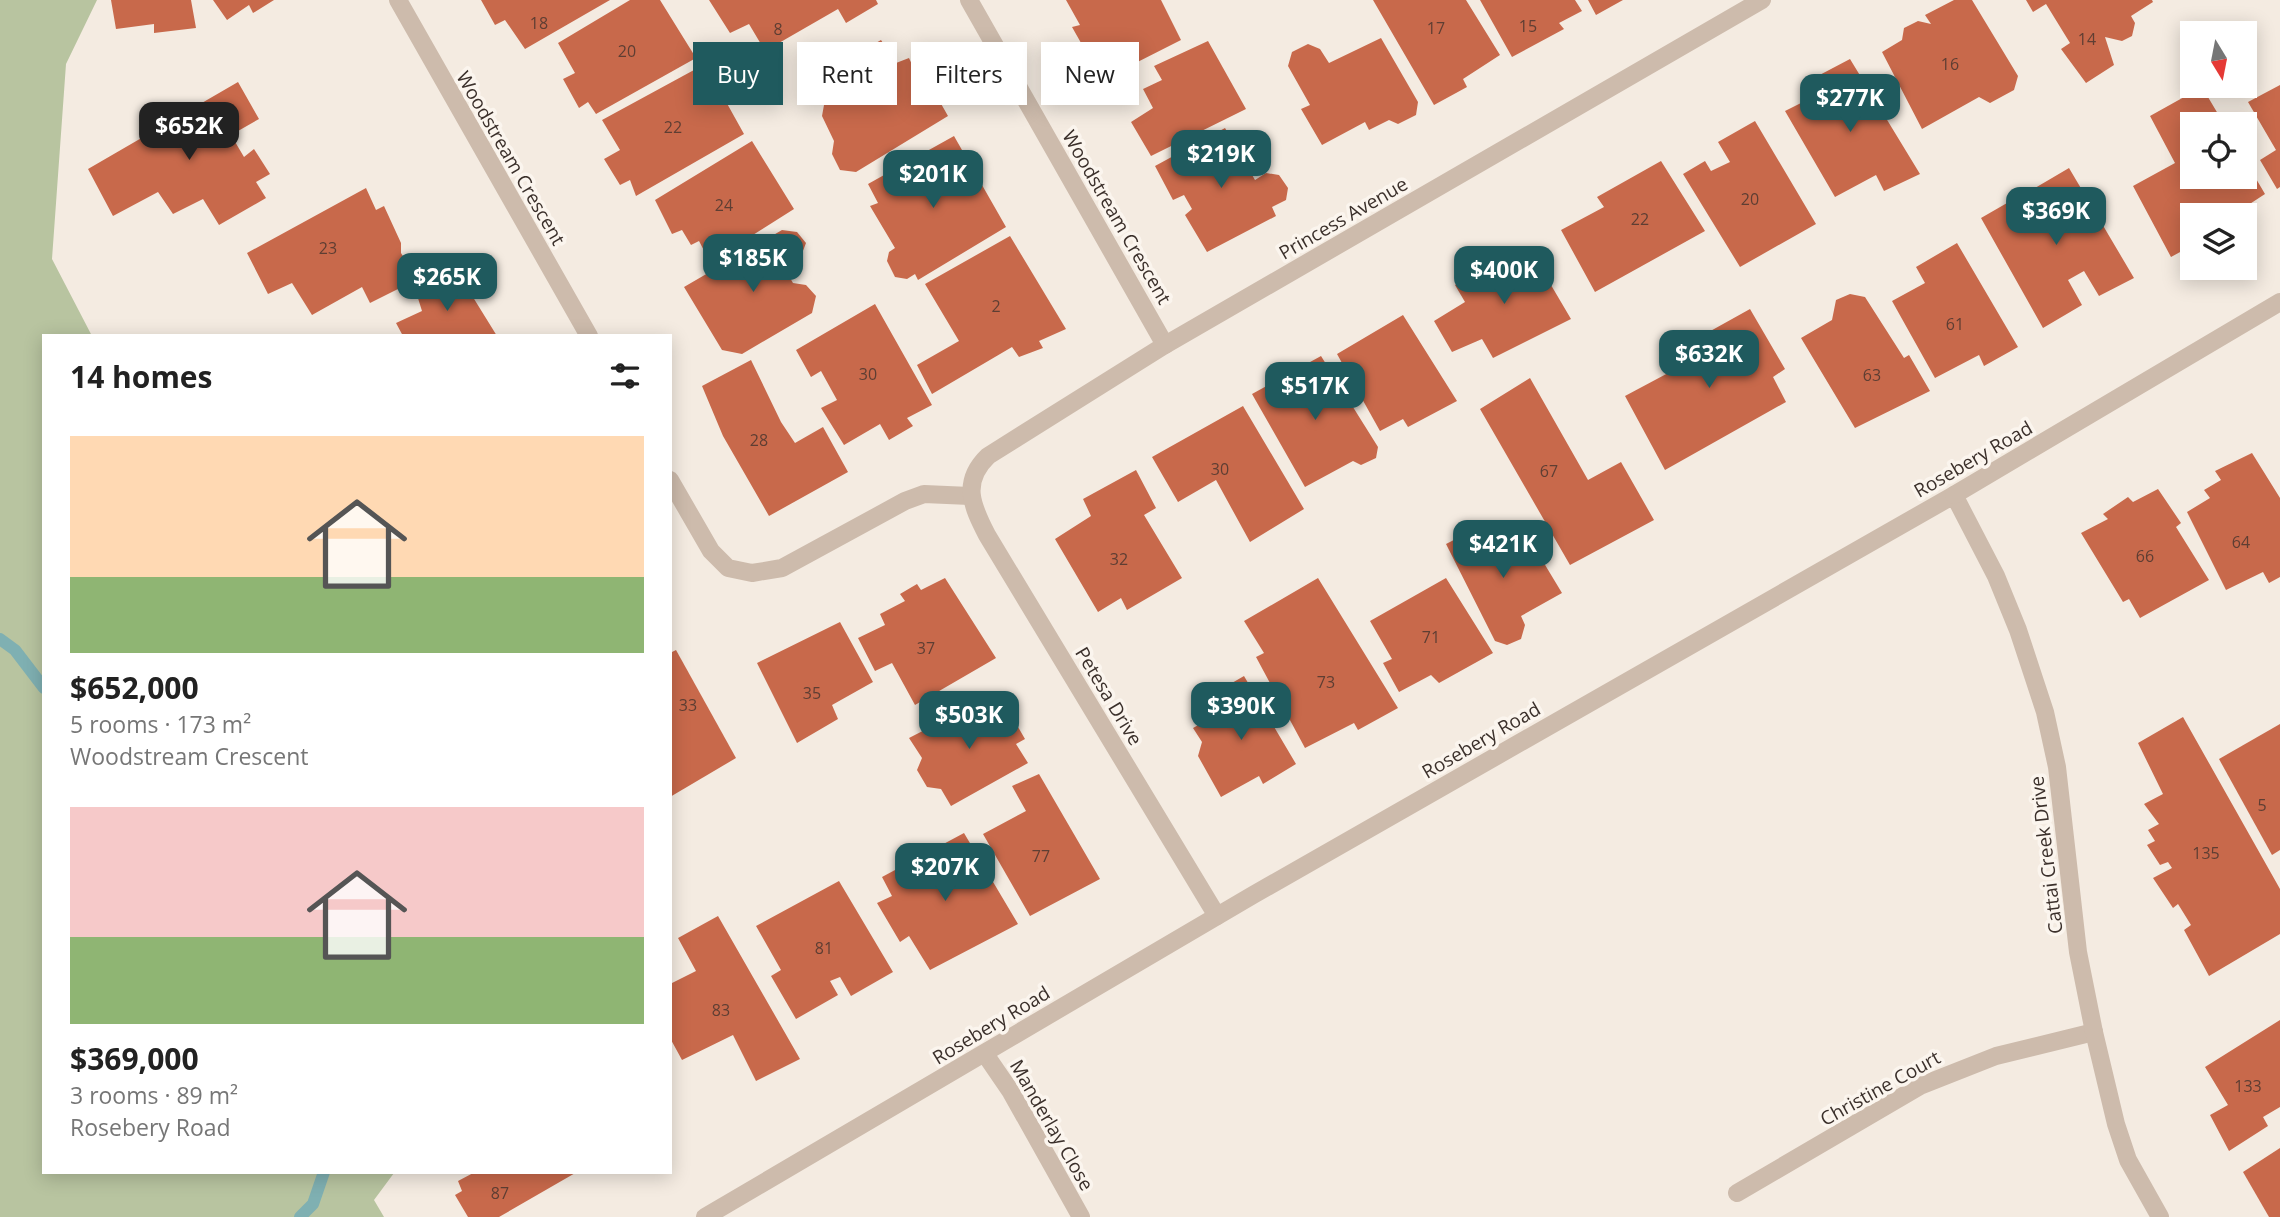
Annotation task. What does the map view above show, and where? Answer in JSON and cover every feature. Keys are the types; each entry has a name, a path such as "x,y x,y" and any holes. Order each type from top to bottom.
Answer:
{"street":[{"name":"Woodstream Crescent","path":"398,0 588,334"},
{"name":"Woodstream Crescent","path":"969,0 1166,345"},
{"name":"Princess Avenue","path":"970,496 979,465 988,456 1166,345 1762,0"},
{"name":"Rosebery Road","path":"705,1217 1217,916 1954,495 2280,303"},
{"path":"672,484 710,551 728,568 752,573 782,568 905,501 924,494 970,496"},
{"name":"Cattai Creek Drive","path":"1954,495 1996,576 2018,630 2045,712 2057,767 2078,952 2094,1032 2116,1124 2128,1160 2161,1217"},
{"name":"Petesa Drive","path":"970,496 987,535 1217,916"},
{"name":"Christine Court","path":"1737,1193 1920,1086 1996,1056 2094,1032"},
{"name":"Manderlay Close","path":"985,1054 1011,1092 1081,1217"}],"green space":[{"path":"0,0 97,0 66,64 52,259 91,334 42,334 42,1174 393,1174 374,1200 384,1217 0,1217"}],"building":[{"path":"111,0 191,0 196,28 154,33 154,24 116,29"},
{"path":"213,0 274,0 253,13 249,5 227,20"},
{"path":"481,0 610,0 525,49 505,20 495,25"},
{"path":"630,0 660,0 693,53 693,60 596,114 588,102 579,108 563,79 575,73 558,43"},
{"path":"709,0 876,0 878,4 846,23 838,9 781,42 760,42 749,24 730,33"},
{"path":"1066,0 1161,0 1181,40 1139,61 1139,42 1080,42 1072,27 1080,25"},
{"path":"1373,0 1466,0 1500,55 1463,79 1467,87 1434,105"},
{"path":"1480,0 1575,0 1582,11 1559,23 1564,29 1512,57"},
{"path":"1588,0 1623,0 1596,15"},
{"path":"1954,0 1972,0 2018,76 2014,90 1990,103 1979,97 1922,129 1882,52 1902,40 1904,28 1918,21 1931,24 1925,15"},
{"path":"2026,0 2153,2 2131,16 2135,23 2132,36 2122,41 2105,37 2114,65 2086,83 2061,49 2070,43 2046,4 2033,12"},
{"path":"1381,38 1418,102 1416,115 1398,124 1389,120 1369,130 1365,122 1322,145 1301,109 1310,105 1288,66 1292,52 1308,44 1320,49 1329,63"},
{"path":"1208,41 1246,109 1151,156 1131,122 1153,108 1143,89 1162,80 1154,66"},
{"path":"909,58 911,105 942,105 948,116 856,172 840,170 832,154 834,141 822,116 824,105 897,105 897,63"},
{"path":"1850,59 1920,174 1884,191 1876,175 1835,197 1785,111 1821,93 1812,79"},
{"path":"693,71 693,105 728,105 744,134 636,196 630,180 620,185 604,159 620,150 602,120"},
{"path":"238,82 259,119 231,135 244,157 254,149 270,174 256,182 266,198 219,225 203,199 173,214 158,192 113,216 88,169"},
{"path":"2280,85 2280,187 2277,189 2260,160 2276,150 2257,117 2257,112 2254,112 2248,102"},
{"path":"2182,98 2209,98 2217,112 2180,112 2180,189 2257,189 2257,180 2265,194 2251,203 2180,203 2180,252 2171,257 2133,186 2175,163 2150,116"},
{"path":"1755,121 1816,224 1740,267 1683,174 1705,161 1711,171 1730,162 1718,142"},
{"path":"1225,128 1255,180 1266,173 1279,175 1288,188 1286,200 1272,207 1276,216 1207,252 1185,215 1192,209 1184,195 1173,200 1155,166"},
{"path":"954,136 1006,227 918,280 915,274 907,279 895,277 887,261 889,252 895,248 870,206 878,203 868,184"},
{"path":"752,141 794,209 710,262 699,241 691,245 682,230 672,234 655,200"},
{"path":"1661,161 1705,231 1595,292 1561,230 1604,207 1597,197"},
{"path":"2069,168 2134,278 2099,296 2084,271 2068,280 2082,305 2043,328 1981,218 2014,199 2024,211 2041,200 2035,188"},
{"path":"366,188 376,210 384,206 401,243 401,253 408,265 402,287 370,303 362,287 312,315 292,283 268,294 247,253"},
{"path":"782,230 797,232 806,243 801,256 783,266 793,283 806,285 816,296 812,313 742,354 722,350 684,287"},
{"path":"1010,236 1066,329 1039,341 1043,348 1019,357 1012,347 932,394 917,365 959,341 925,284"},
{"path":"1957,243 2018,347 1984,366 1979,355 1935,378 1892,301 1925,283 1916,267"},
{"path":"1528,246 1571,319 1493,358 1482,339 1452,352 1434,321 1465,302 1455,285"},
{"path":"458,273 496,334 402,334 396,323 422,311 417,295"},
{"path":"1850,294 1865,297 1904,358 1909,355 1930,391 1855,428 1801,338 1832,320 1836,300"},
{"path":"875,304 932,405 907,418 913,426 889,440 880,424 844,445 821,408 837,400 821,371 811,377 796,350"},
{"path":"1750,309 1785,369 1773,377 1786,402 1665,470 1625,396 1670,372 1662,358"},
{"path":"1403,315 1457,401 1408,427 1403,419 1380,431 1337,354"},
{"path":"1321,356 1378,447 1376,458 1361,465 1353,461 1305,487 1252,394"},
{"path":"751,360 781,422 795,443 823,427 848,472 769,516 723,436 702,386"},
{"path":"1530,378 1588,480 1621,462 1654,520 1570,565 1480,409"},
{"path":"1243,406 1304,509 1250,542 1216,480 1178,502 1152,457"},
{"path":"2252,453 2280,498 2280,577 2269,583 2263,572 2226,590 2187,512 2210,498 2204,490 2221,480 2215,471"},
{"path":"1136,470 1156,508 1144,515 1182,578 1127,610 1121,598 1098,612 1055,539 1091,516 1083,499"},
{"path":"2158,489 2181,523 2176,527 2209,580 2140,618 2129,599 2123,602 2081,533 2108,519 2103,514 2128,497 2133,502"},
{"path":"1487,523 1502,548 1527,535 1562,593 1521,616 1525,625 1521,639 1507,645 1495,641 1446,544"},
{"path":"945,578 996,658 915,705 892,663 875,671 858,638 885,625 880,614 905,601 900,594 917,584 921,590"},
{"path":"1318,578 1398,708 1358,730 1354,723 1305,748 1256,657 1264,653 1244,621"},
{"path":"1446,578 1493,653 1439,683 1431,675 1399,692 1383,663 1392,659 1370,621"},
{"path":"840,622 873,682 832,705 838,719 797,743 757,663"},
{"path":"676,650 736,758 672,796 672,652"},
{"path":"1244,676 1296,764 1263,784 1259,776 1221,797 1198,756 1202,742 1193,728 1229,708 1218,691"},
{"path":"991,696 1004,719 1011,715 1025,739 1016,744 1028,763 951,806 941,789 927,787 917,770 922,758 909,738"},
{"path":"2183,717 2280,889 2280,934 2209,976 2184,930 2191,925 2178,904 2173,908 2153,878 2172,868 2168,862 2160,865 2147,845 2155,841 2148,830 2159,824 2144,804 2163,794 2138,743"},
{"path":"2280,724 2280,850 2272,855 2219,759"},
{"path":"1039,774 1100,879 1030,916 983,834 1026,811 1012,786"},
{"path":"964,833 1018,924 930,970 909,936 900,942 877,903 892,896 882,877"},
{"path":"839,881 893,972 851,996 840,977 830,981 838,995 796,1019 771,976 781,970 756,926"},
{"path":"718,916 800,1059 756,1081 733,1035 682,1060 672,1042 672,983 696,971 678,938"},
{"path":"2280,1020 2280,1107 2263,1117 2268,1126 2229,1151 2210,1115 2228,1105 2205,1067"},
{"path":"2280,1148 2280,1217 2269,1217 2243,1172"},
{"path":"471,1174 574,1174 499,1217 468,1217 455,1195 462,1191 458,1181"}],"waterway":[{"path":"0,639 15,650 42,685"},
{"path":"300,1217 313,1204 323,1174"}]}
